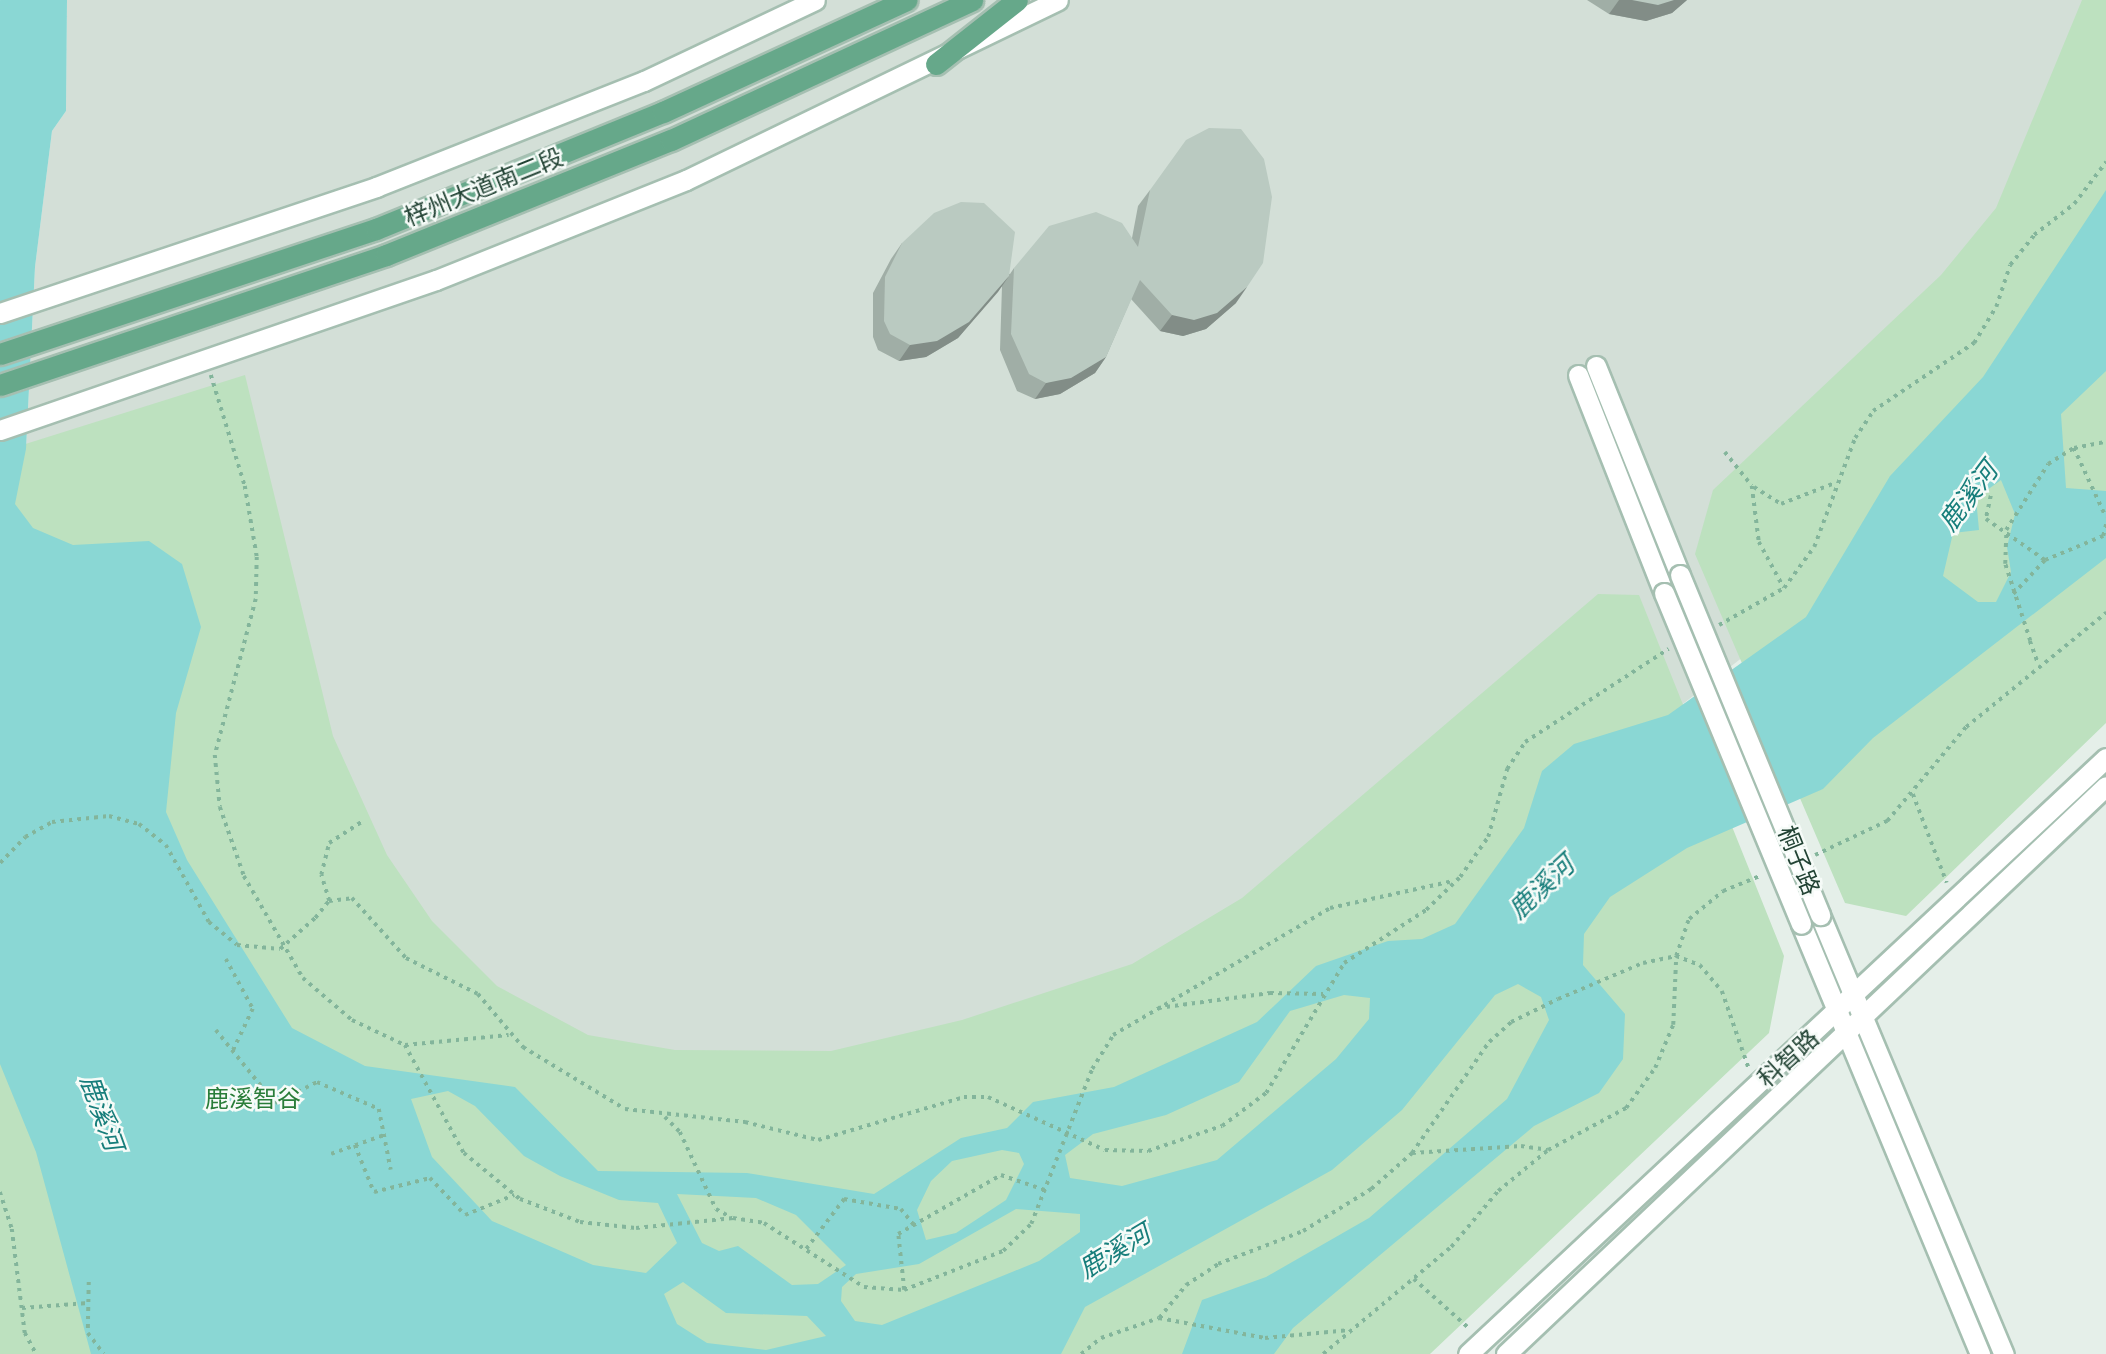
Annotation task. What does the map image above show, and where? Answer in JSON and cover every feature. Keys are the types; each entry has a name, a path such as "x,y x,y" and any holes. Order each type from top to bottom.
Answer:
{"main road":[{"path":"0,313 89,286 376,187 644,81 815,0"},
{"name":"梓州大道南二段","path":"0,355 376,229 663,112 906,0"},
{"name":"梓州大道南二段","path":"0,385 80,361 386,255 671,140 972,0"},
{"path":"936,64 1017,0"},
{"path":"0,430 208,363 686,180 936,64 1058,0"},
{"name":"桐子路","path":"1596,366 1680,575 2004,1354"},
{"name":"桐子路","path":"1578,375 1664,593 1980,1354"},
{"name":"科智路","path":"1860,1007 1954,904 2106,758"},
{"name":"科智路","path":"1506,1354 1843,1022 2106,786"},
{"name":"科智路","path":"1475,1347 1756,1089 1843,1022"}],"path":[{"path":"1712,628 1784,588 1814,547 1836,483 1873,411 1974,343 1996,307 2010,265 2034,235 2074,204 2106,162"},
{"path":"208,363 245,486 257,557 256,599 215,755 220,807 244,876 303,978 352,1020 405,1045 509,1035"},
{"path":"2038,663 2012,594 2006,530 2048,464 2074,448 2106,442"},
{"path":"2074,448 2106,517"},
{"path":"1725,452 1752,486 1781,504 1836,483"},
{"path":"1752,486 1759,542 1784,588"},
{"path":"1991,496 1986,519 2045,560"},
{"path":"2012,594 2045,560 2103,536 2106,524"},
{"path":"1809,857 1887,821 1913,794 1966,727 2038,663 2106,613"},
{"path":"0,863 25,837 52,822 108,816 139,824 166,845 209,922 237,945 280,949 316,918 329,901 352,898 406,958 478,995 509,1035 625,1109 666,1117 744,1122 818,1140 964,1097 988,1097 1087,1143 1148,1151 1222,1126 1266,1093 1313,1016 1323,994 1345,963 1373,941 1426,910 1455,881 1488,837 1507,769 1525,742 1677,644"},
{"path":"1913,794 1954,904"},
{"path":"329,901 321,875 329,843 361,822"},
{"path":"1323,1354 1414,1279 1498,1191 1548,1150 1626,1108 1655,1068 1673,1025 1676,956 1689,919 1723,891 1770,872"},
{"path":"405,1045 464,1153 514,1195 580,1222 636,1228 733,1218 764,1223 864,1287 904,1290 1003,1251 1031,1224 1046,1190 1065,1131 1092,1069 1113,1035 1330,908 1455,881"},
{"path":"1159,1318 1186,1285 1207,1271 1341,1211 1412,1153 1489,1042 1530,1013 1612,981 1643,963 1676,956 1700,965 1722,991 1756,1089"},
{"path":"226,959 253,1009 233,1051"},
{"path":"1156,1009 1270,993 1323,994"},
{"path":"216,1030 275,1103 317,1082 380,1109 391,1170"},
{"path":"666,1117 680,1132 712,1200 733,1218"},
{"path":"331,1154 384,1135"},
{"path":"355,1146 374,1192 430,1178 465,1215 514,1195"},
{"path":"1412,1153 1521,1146 1548,1150"},
{"path":"904,1290 898,1234 1001,1175 1046,1190"},
{"path":"0,1192 12,1229 22,1308 36,1354"},
{"path":"806,1249 844,1199 901,1209 914,1226"},
{"path":"1414,1279 1475,1347"},
{"path":"89,1282 88,1333 104,1354"},
{"path":"22,1308 89,1303"},
{"path":"1081,1354 1113,1332 1159,1318 1191,1320 1265,1338 1353,1330"}],"shaded area":[{"path":"67,0 2106,0 2106,190 1757,646 1524,828 598,1171 26,449 35,267 52,131 66,111"}],"green space":[{"path":"2082,0 2106,0 2106,723 1906,916 1845,903 1695,554 1713,490 1941,275 1996,208"},
{"name":"鹿溪智谷","path":"245,375 333,736 387,855 432,921 497,986 588,1035 675,1050 831,1051 962,1020 1132,964 1242,898 1598,594 1639,595 1784,956 1769,1033 1430,1354 0,1354 0,452"}],"water":[{"name":"鹿溪河","path":"0,0 67,0 66,111 52,131 35,267 26,449 15,504 33,528 73,545 149,541 182,564 201,627 176,713 166,812 187,860 292,1028 365,1066 515,1087 598,1171 747,1173 874,1194 961,1138 1007,1128 1033,1102 1114,1087 1257,1022 1316,966 1388,941 1422,939 1455,924 1524,828 1542,771 1574,744 1668,715 1806,617 1890,476 1983,377 2106,190 2106,371 2061,414 2066,488 2106,491 2106,558 1873,738 1823,789 1687,848 1610,897 1584,934 1583,965 1625,1014 1623,1059 1599,1093 1534,1126 1293,1328 1274,1354 1182,1354 1202,1300 1266,1277 1369,1218 1507,1099 1549,1020 1541,997 1518,984 1495,995 1402,1110 1332,1170 1085,1307 1061,1354 91,1354 36,1152 0,1064","holes":["2001,480 2015,514 2007,547 2011,572 1996,602 1978,602 1943,576 1953,533 1979,530 1976,498","1344,995 1370,998 1369,1019 1336,1059 1217,1160 1122,1186 1070,1178 1065,1155 1093,1134 1166,1115 1239,1082 1290,1011","448,1091 475,1106 524,1156 560,1176 619,1200 658,1203 677,1243 646,1273 593,1265 492,1221 432,1157 411,1099","1002,1150 1019,1153 1024,1164 1006,1200 956,1233 926,1240 917,1210 931,1181 952,1161","677,1194 756,1198 796,1215 846,1265 818,1284 792,1285 738,1246 719,1251 702,1243","1016,1209 1080,1214 1080,1232 1039,1261 882,1325 855,1321 841,1301 842,1287 856,1274 919,1264","683,1282 726,1313 807,1316 826,1336 766,1350 707,1343 677,1324 664,1294"]}],"building":[{"path":"1632,0 1674,0 1658,5"},
{"path":"1209,128 1241,129 1264,159 1272,197 1263,263 1247,287 1217,313 1194,320 1172,315 1140,280 1106,357 1071,378 1046,383 1029,374 1011,334 1014,268 1049,226 1096,212 1122,223 1138,247 1150,190 1186,140"},
{"path":"961,202 984,203 1015,232 1009,276 969,322 937,341 910,345 890,334 884,321 885,277 902,243 934,213"}]}
